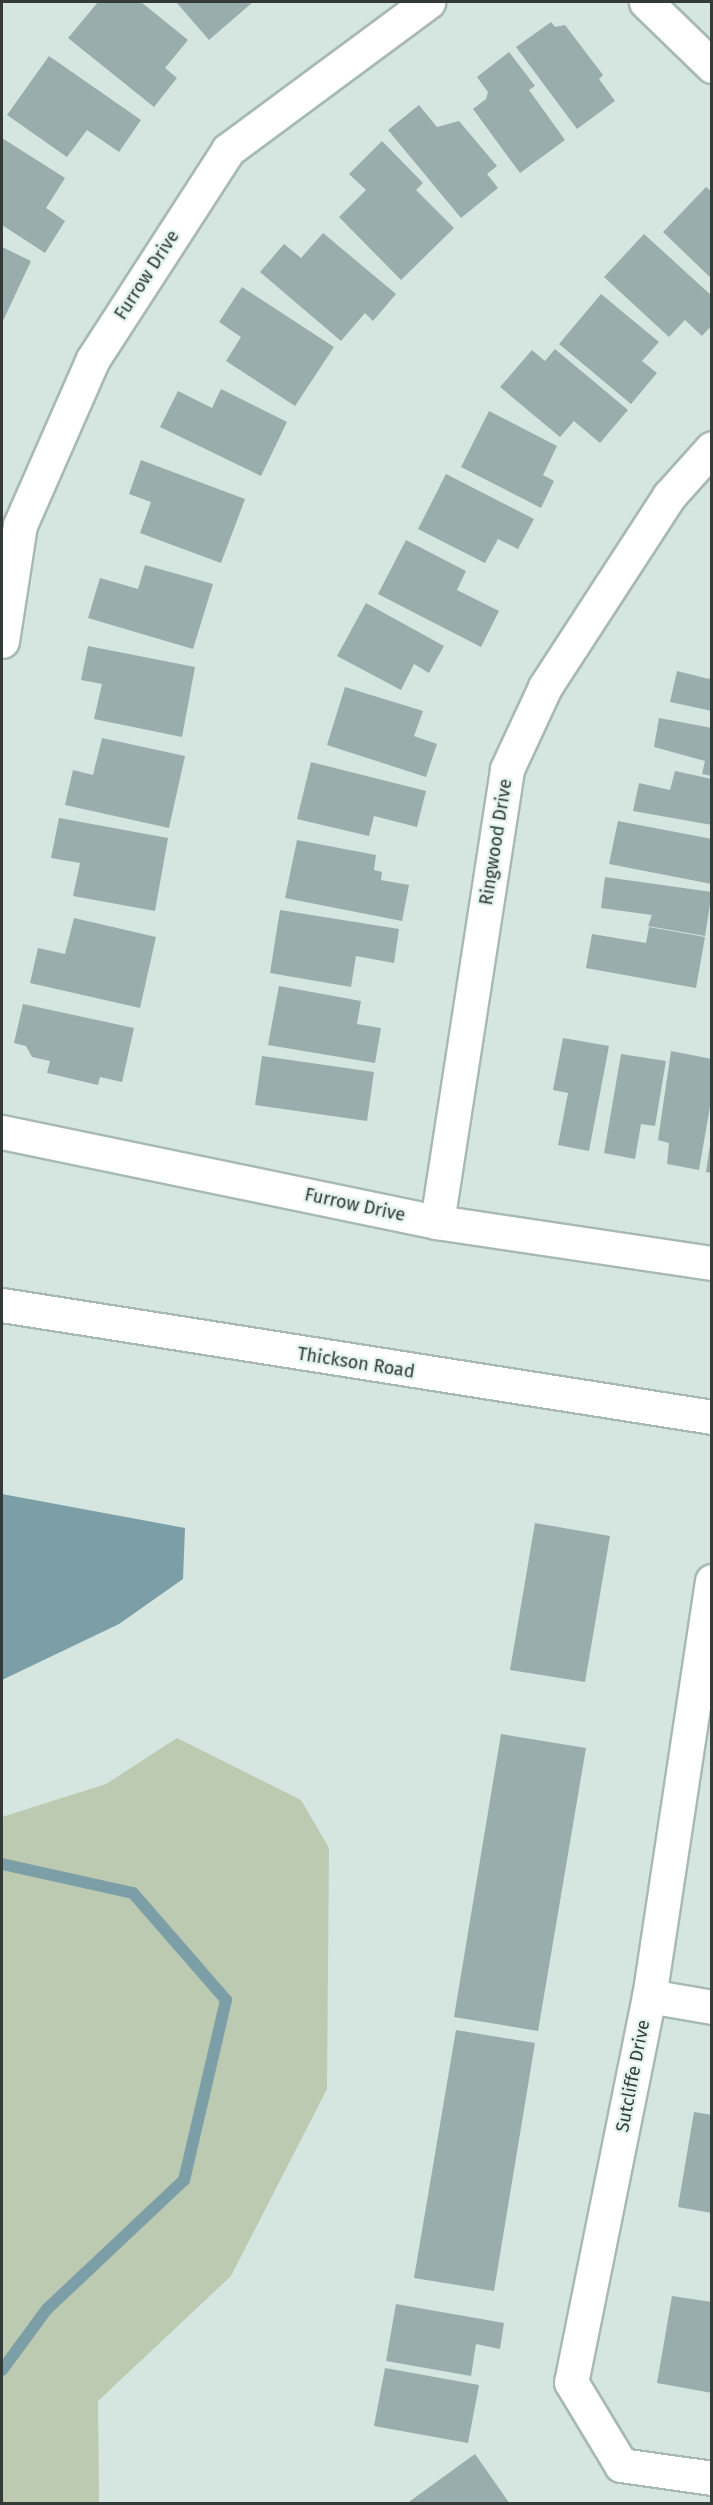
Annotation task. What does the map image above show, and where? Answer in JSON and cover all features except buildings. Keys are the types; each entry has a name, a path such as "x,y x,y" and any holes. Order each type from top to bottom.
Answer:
{"street":[{"name":"Furrow Drive","path":"2,640 20,525 93,359 228,150 428,2"},
{"path":"646,2 711,66"},
{"name":"Ringwood Drive","path":"437,1222 507,769 545,687 669,496 711,448"},
{"name":"Furrow Drive","path":"2,1132 437,1222 711,1263"},
{"name":"Thickson Road","path":"2,1305 711,1417"},
{"name":"Sutcliffe Drive","path":"711,1581 649,1996 571,2382 621,2465 711,2478"},
{"path":"649,1996 711,2007"}],"green space":[{"path":"177,1738 301,1800 329,1848 327,2089 231,2276 98,2401 99,2503 2,2503 2,1817 106,1784"}],"water":[{"path":"2,1494 185,1528 183,1579 119,1624 2,1680"}],"waterway":[{"path":"2,1864 133,1893 226,2000 184,2180 47,2309 2,2370"}]}
